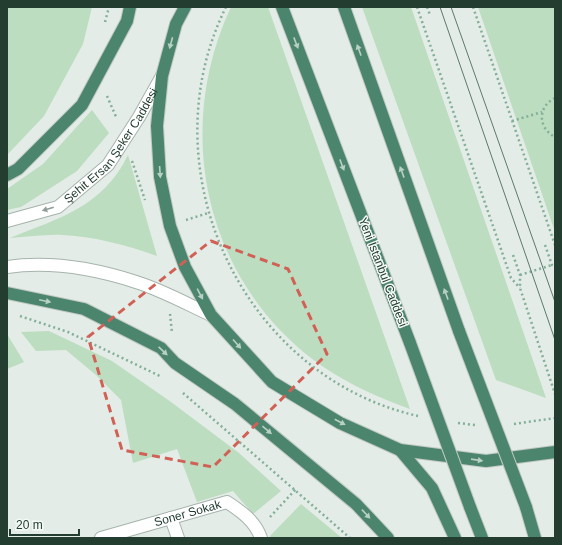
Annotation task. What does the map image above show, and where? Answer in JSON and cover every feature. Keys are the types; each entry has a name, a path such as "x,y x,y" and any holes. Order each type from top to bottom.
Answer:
{"highway":[{"path":"7,175 18,169 82,105 127,22 130,7"},
{"path":"180,7 162,76 157,126 160,177 170,226 185,267 211,315 272,382 340,423 400,450 486,461 555,452"},
{"path":"176,24 185,7"},
{"name":"Yeni İstanbul Caddesi","path":"282,7 410,343 482,538"},
{"path":"344,7 459,331 526,507 535,538"},
{"path":"7,293 84,309 161,348 175,363 235,404 356,504 388,538"},
{"path":"400,450 432,488 455,538"}],"street":[{"name":"Şehit Ersan Şeker Caddesi","path":"7,221 58,207 108,165 162,76"},
{"path":"7,267 24,264 79,268 136,282 211,315"},
{"name":"Soner Sokak","path":"101,538 227,502 245,513 260,534"},
{"path":"171,518 178,538"}],"path":[{"path":"226,7 208,54 199,99 197,122 197,145 203,191 216,237 226,260 238,282 266,322 302,357 343,386 365,398 388,407 424,417"},
{"path":"417,7 511,278 520,288"},
{"path":"427,7 430,15"},
{"path":"473,7 555,245"},
{"path":"98,75 125,138 146,203"},
{"path":"555,98 547,103 542,112 543,126 549,134 555,137"},
{"path":"512,121 542,112"},
{"path":"545,245 552,264 555,267"},
{"path":"513,255 520,275 520,288 555,394"},
{"path":"520,275 552,264"},
{"path":"18,315 68,332 170,381 175,363 168,296"},
{"path":"181,391 296,489 350,538"},
{"path":"511,425 555,418"},
{"path":"455,423 480,425"},
{"path":"260,534 296,489"}],"highlighted area":[{"path":"211,241 288,269 327,354 213,467 122,450 88,337"}],"green space":[{"path":"7,7 92,7 83,44 44,116 7,155"},
{"path":"231,7 268,7 410,409 384,399 346,381 311,358 274,324 245,285 223,242 209,196 203,149 204,101 214,53"},
{"path":"362,7 411,7 546,398 496,380"},
{"path":"478,7 555,7 555,232"},
{"path":"92,110 109,133 77,171 21,207 7,210 7,189 43,164"},
{"path":"128,155 157,256 111,242 75,236 50,235 10,238 62,217 93,199 118,173"},
{"path":"49,331 112,361 171,402 239,453 281,491 253,514 233,491 197,502 177,449 133,463 121,400 96,375 66,350 36,351 21,332"},
{"path":"7,334 24,362 7,369"},
{"path":"301,504 342,538 271,538 270,536"}],"tram line":[{"path":"440,7 555,340"},
{"path":"451,7 555,302"}]}
